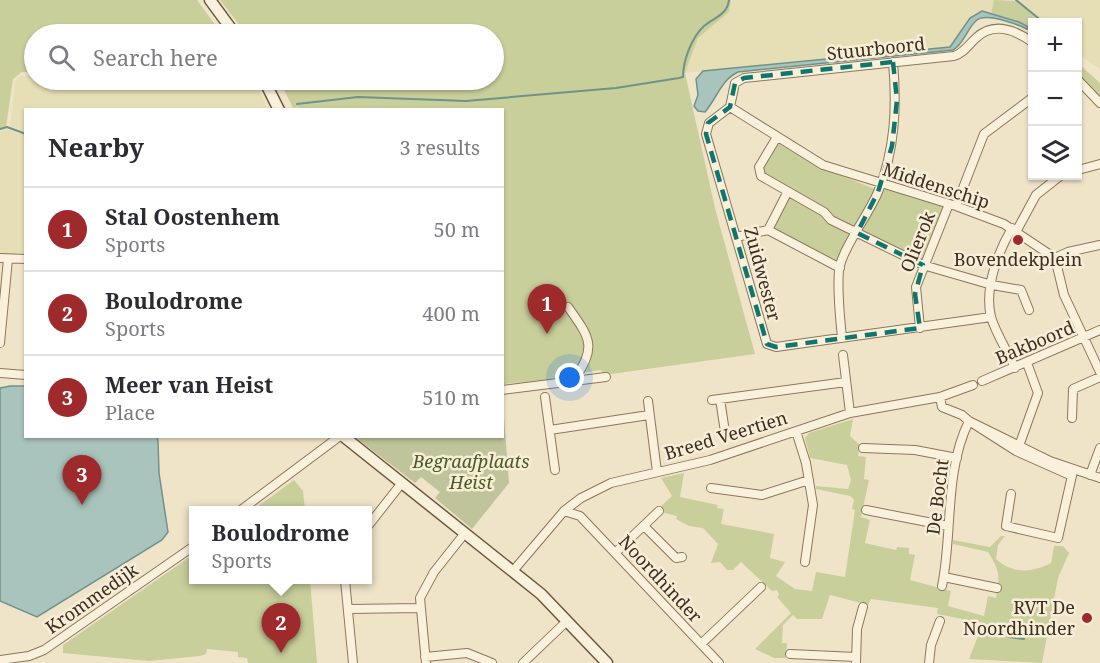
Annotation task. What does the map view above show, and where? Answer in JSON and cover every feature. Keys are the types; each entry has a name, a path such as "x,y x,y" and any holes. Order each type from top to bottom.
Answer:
{"street":[{"path":"210,0 228,24"},
{"name":"Stuurboord","path":"730,107 735,83 744,78 960,54 976,37 993,29 1011,30 1028,40"},
{"path":"842,338 838,304 840,268 881,183 892,146 897,100 893,62"},
{"path":"1082,85 1100,103"},
{"path":"269,90 278,108"},
{"name":"Olierok","path":"920,328 915,294 923,265 953,205 984,134 1028,101"},
{"name":"Middenschip","path":"730,107 824,165 953,205 1014,229 1055,258"},
{"name":"Zuidwester","path":"730,107 709,123 705,130 767,344 777,347 992,317"},
{"path":"777,137 759,167 761,177 824,212 831,220 923,265 992,285 1021,290 1029,310"},
{"path":"1082,169 1100,164"},
{"path":"1016,368 992,317 992,285 998,253 1036,195 1055,180"},
{"path":"768,230 787,193"},
{"path":"736,237 768,230 840,268"},
{"path":"1072,418 1072,389 1100,375 1064,295 1055,258 1068,252 1100,245"},
{"path":"0,343 4,258 24,259"},
{"path":"568,308 585,332 590,348 583,366 573,381"},
{"name":"Bakboord","path":"982,381 1100,330"},
{"path":"843,355 850,414"},
{"path":"1019,446 1038,389 1028,363"},
{"path":"0,373 24,375"},
{"path":"504,390 606,377"},
{"path":"725,432 716,399 846,382"},
{"path":"973,385 940,397 942,407 962,415 969,422 1016,451 1072,473 1100,478"},
{"path":"544,397 555,470"},
{"name":"Breed Veertien","path":"513,571 564,511 581,498 611,483 701,463 850,414 940,397"},
{"path":"648,401 657,472"},
{"path":"550,430 649,415"},
{"path":"969,422 986,428 1072,473"},
{"name":"De Bocht","path":"942,586 957,458 962,436 969,422"},
{"path":"796,431 809,480 812,515 805,562"},
{"path":"247,506 338,438"},
{"path":"344,438 541,594 606,663"},
{"path":"863,448 915,450 957,458"},
{"path":"1090,475 1100,448"},
{"path":"1011,494 1006,526 1058,538 1072,473"},
{"path":"711,488 762,495 809,480"},
{"path":"372,521 401,484"},
{"path":"580,516 581,498"},
{"path":"866,510 948,526"},
{"name":"Noordhinder","path":"564,511 580,516 719,663"},
{"path":"615,553 659,511"},
{"path":"644,526 676,558 682,557"},
{"path":"465,534 429,579 420,598 419,608 425,660 467,653 492,663"},
{"name":"Krommedijk","path":"0,660 29,657 44,650 189,549"},
{"path":"944,577 997,588"},
{"path":"346,584 353,663"},
{"path":"701,644 761,587"},
{"path":"790,654 856,660 858,622 863,607"},
{"path":"348,609 419,608"},
{"path":"523,663 567,621"},
{"path":"929,663 931,645 940,621"}],"highlighted area":[{"path":"893,62 897,100 892,146 878,192 857,233 923,265 915,294 920,328 776,347 767,344 706,134 708,123 730,107 735,83 744,78"}],"shaded area":[{"path":"731,0 994,0 991,14 982,11 951,47 685,73 698,38 729,12"},
{"path":"1015,0 1100,0 1100,69 1082,57 1082,18 1037,18"},
{"path":"24,76 24,90 259,90 268,108 24,108 24,132 10,126 15,81"},
{"path":"7,129 24,135 24,256 0,255 0,131"}],"green space":[{"path":"0,0 197,0 215,24 24,24 24,72 13,79 6,127 0,129"},
{"path":"220,0 731,0 729,12 698,38 685,73 715,208 755,354 604,375 601,370 582,373 578,378 504,384 504,108 293,108 284,90 504,90 504,24 238,24"},
{"path":"994,0 1018,1 1037,18 1028,18 1028,27 991,14"},
{"path":"1082,67 1100,83 1100,99 1082,80"},
{"path":"779,143 815,165 875,189 837,261 772,228 792,192 764,174 763,168"},
{"path":"885,189 944,206 921,260 862,231"},
{"name":"Begraafplaats Heist","path":"504,418 509,483 472,529 435,498 440,492 421,477 415,483 356,438 504,438"},
{"path":"853,419 850,436 860,445 858,456 866,457 864,479 869,480 861,517 870,520 865,543 896,550 897,547 909,548 909,554 915,555 910,580 951,591 948,606 984,616 988,596 996,598 998,584 997,569 988,552 953,544 953,540 990,547 1001,536 1005,536 998,545 996,559 1009,567 1022,570 1036,569 1051,563 1054,546 1063,546 1069,553 1058,578 1042,663 969,659 983,623 937,614 938,608 871,599 868,605 830,595 822,619 797,619 793,615 783,625 782,643 787,643 786,658 774,658 755,649 791,613 777,597 779,595 777,590 772,591 741,562 733,570 727,570 720,562 711,563 718,544 703,528 689,526 676,519 677,516 661,512 659,508 672,496 661,478 684,473 680,497 718,505 717,508 724,509 721,524 774,534 770,558 785,562 776,576 795,589 812,591 816,572 845,577 855,510 852,509 854,500 850,496 816,489 816,486 848,489 851,480 847,465 810,458 805,438 809,433"},
{"path":"294,480 303,491 305,506 258,506"},
{"path":"189,557 189,584 310,584 317,663 248,663 247,658 238,657 238,652 207,649 206,654 200,656 149,661 63,653 63,645"}],"water":[{"path":"982,11 1019,22 1028,27 1028,30 1005,21 982,18 974,23 960,44 953,50 738,72 723,84 705,112 698,111 694,106 698,95 696,79 703,71 950,47 970,18"},
{"path":"24,386 24,438 157,438 158,441 159,473 168,532 162,540 37,617 0,601 0,388"}],"waterway":[{"path":"297,104 358,97 466,101 616,88 679,78 683,77 686,56 692,42 704,26 726,9 729,0"},
{"path":"1016,0 1038,18"},
{"path":"0,129 7,127 24,133"},
{"path":"1009,637 1024,639"}],"place":[{"name":"Bovendekplein","path":"1018,240"},
{"name":"Stal Oostenhem","path":"547,334"},
{"name":"Meer van Heist","path":"82,505"},
{"name":"RVT De Noordhinder","path":"1087,618"},
{"name":"Boulodrome","path":"281,653"}]}
